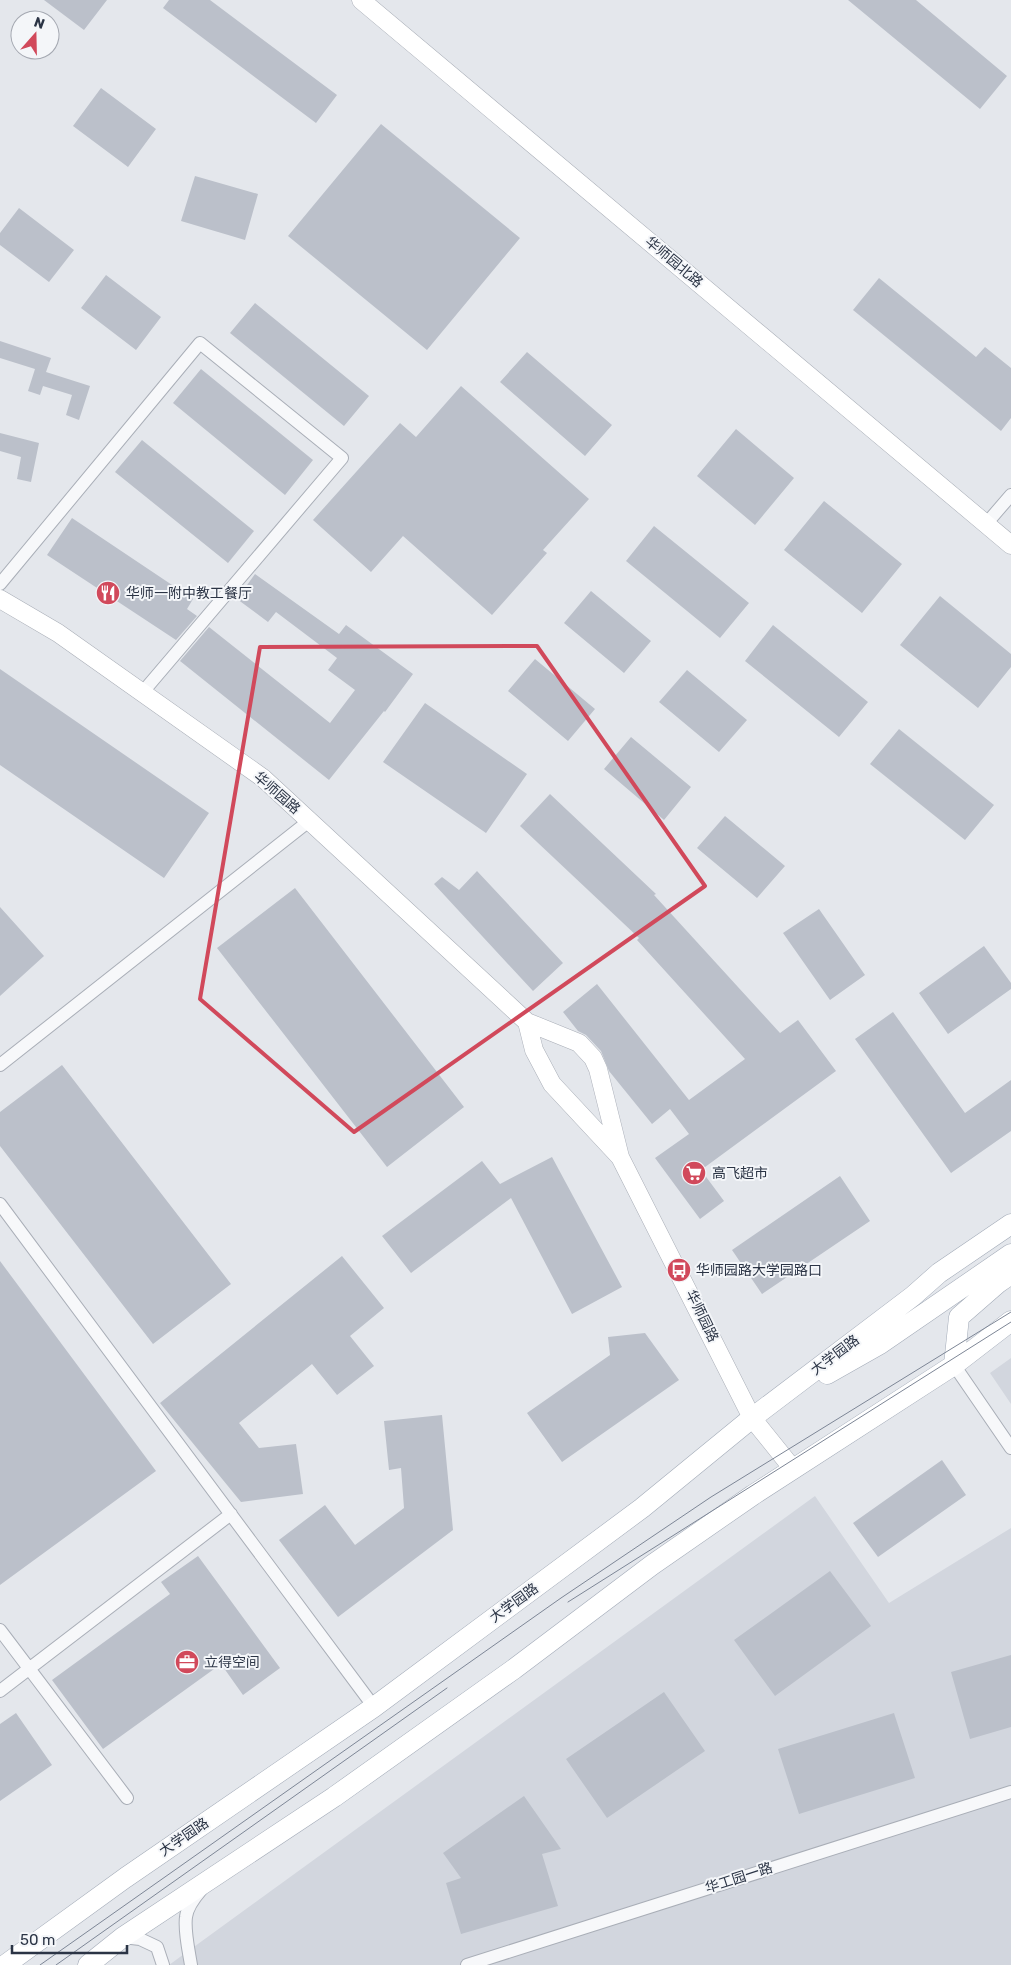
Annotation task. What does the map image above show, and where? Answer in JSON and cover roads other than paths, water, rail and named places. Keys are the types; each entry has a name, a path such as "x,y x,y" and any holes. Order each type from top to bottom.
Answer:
{"main road":[{"name":"华师园北路","path":"361,0 1011,545"},
{"name":"华师园路","path":"0,599 58,633 262,778 527,1022"},
{"path":"527,1022 534,1050 552,1084 620,1157"},
{"path":"527,1022 579,1043 593,1058 598,1069 620,1157"},
{"name":"华师园路","path":"620,1157 752,1418 793,1469"},
{"name":"大学园路","path":"5,1965 125,1878 374,1708 642,1508 752,1418 913,1296 939,1273 1011,1224"},
{"path":"752,1418 880,1344 1008,1262"},
{"path":"954,1365 959,1317 998,1282 1008,1262"},
{"path":"88,1965 124,1937 334,1797 514,1669 652,1565 793,1469 954,1365 1011,1320"}],"street":[{"path":"0,584 200,343 342,458 142,693"},
{"path":"986,524 1011,495"},
{"path":"0,1065 309,821"},
{"path":"0,1204 374,1708"},
{"path":"954,1365 1011,1448"},
{"path":"0,1690 231,1514"},
{"path":"0,1630 127,1798"},
{"name":"华工园一路","path":"467,1965 1011,1792"},
{"path":"192,1965 188,1947 186,1917 194,1899 208,1882"},
{"path":"124,1937 140,1939 157,1947 163,1965"}],"tram line":[{"path":"40,1965 561,1598 711,1497 1011,1312"},
{"path":"568,1602 1011,1322"},
{"path":"56,1965 447,1688"}],"place":[{"name":"华师一附中教工餐厅","path":"108,593"},
{"name":"高飞超市","path":"694,1173"},
{"name":"华师园路大学园路口","path":"679,1270"},
{"name":"立得空间","path":"187,1662"}]}
